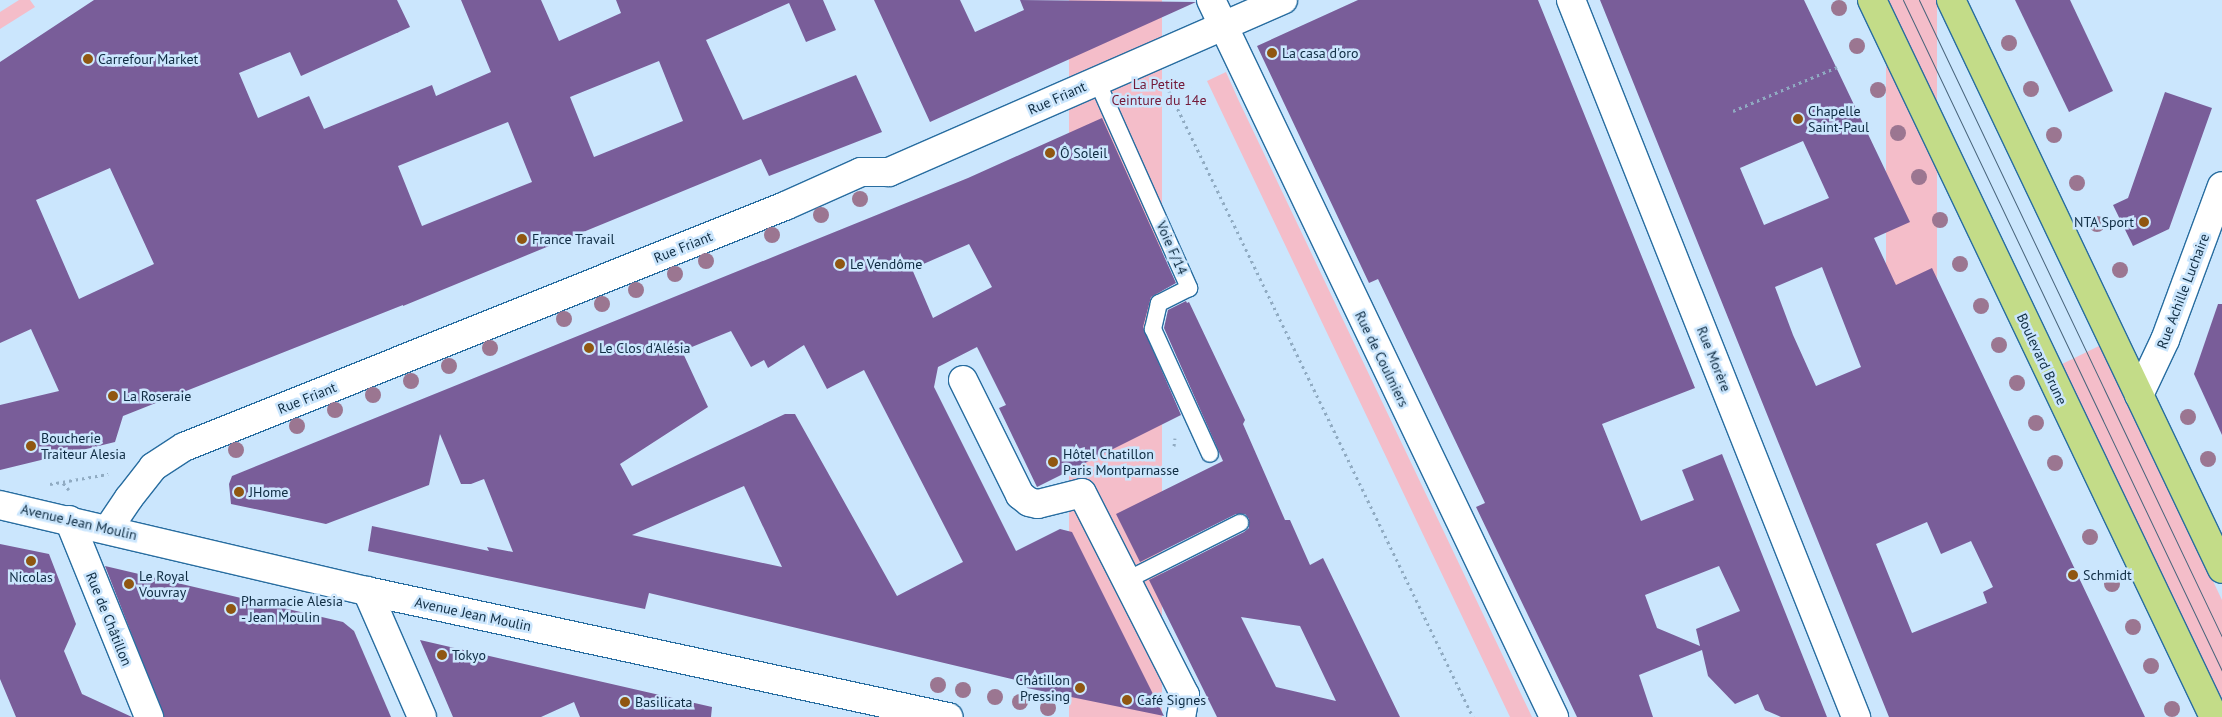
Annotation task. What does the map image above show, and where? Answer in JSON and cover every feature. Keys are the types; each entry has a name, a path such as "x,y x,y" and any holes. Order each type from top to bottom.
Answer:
{"main road":[{"name":"Boulevard Brune","path":"1872,0 2214,717"},
{"path":"1951,0 2222,569"}],"street":[{"name":"Rue de Coulmiers","path":"1211,0 1554,717"},
{"name":"Rue Friant","path":"108,529 153,466 193,444 785,206 861,172 889,172 1097,81 1226,31 1283,0"},
{"name":"Rue Morère","path":"1571,0 1856,717"},
{"name":"Rue Achille Luchaire","path":"2139,395 2165,340 2222,186"},
{"path":"962,380 1020,495 1029,502 1038,504 1082,493 1185,695 1181,717"},
{"name":"Avenue Jean Moulin","path":"0,504 367,591 948,717"},
{"name":"Rue de Châtillon","path":"69,520 149,717"},
{"path":"367,591 422,717"}],"lane":[{"name":"Voie F/14","path":"1097,81 1190,288 1159,303 1152,329 1210,454"},
{"path":"1125,580 1240,523"}],"path":[{"path":"1734,111 1837,67"},
{"path":"1169,91 1473,717"},
{"path":"48,485 153,466"}],"green space":[{"path":"19,0 30,0 35,7 0,29 0,12"},
{"name":"La Petite Ceinture du 14e","path":"1069,0 1162,0 1162,717 1069,717"},
{"path":"1886,0 1937,0 1937,349 1886,349"},
{"path":"1226,72 1532,717 1510,717 1207,81"},
{"path":"2101,345 2222,600 2222,704 2060,365"}],"building":[{"path":"94,0 397,0 410,27 301,76 290,52 239,73 258,118 309,96 324,129 432,85 436,96 491,72 461,0 541,0 559,41 621,13 616,0 823,0 836,30 806,42 789,3 706,40 743,120 856,75 882,132 769,176 761,159 403,306 123,416 115,442 0,470 0,405 59,391 31,329 0,343 0,62","holes":["659,61 683,121 594,157 570,97","508,122 532,182 422,226 398,166","110,168 154,264 79,299 36,200"]},
{"path":"874,0 960,0 975,32 1024,10 1020,0 1196,2 930,122"},
{"path":"1358,0 1538,0 1695,388 1602,424 1641,521 1694,500 1682,470 1722,454 1827,717 1781,717 1765,710 1758,694 1735,704 1708,676 1702,650 1639,675 1653,717 1577,717 1476,507 1485,503 1378,279 1369,283 1257,46","holes":["1719,566 1740,611 1696,629 1700,646 1657,628 1645,595"]},
{"path":"1600,0 1804,0 1910,222 1874,238 1896,285 1932,268 2145,717 1889,717","holes":["1803,141 1829,198 1764,225 1740,168","1822,267 1861,367 1816,386 1793,335 1775,287","1927,522 1941,554 1971,541 1993,587 1983,592 1987,603 1912,633 1876,544"]},
{"path":"2015,0 2070,0 2113,91 2069,112"},
{"path":"2165,92 2212,108 2169,229 2133,246 2113,205 2128,198"},
{"path":"1102,118 1176,283 1151,297 1143,327 1181,415 1037,487 999,408 1006,405 977,347 938,367 934,387 1016,551 1060,529 1072,532 1164,716 1027,688 1024,682 649,593 645,609 368,551 372,526 489,551 487,547 513,552 484,479 471,484 461,484 440,434 429,485 326,524 231,504 229,484 232,476 968,178","holes":["969,244 992,287 933,318 912,269","731,331 751,367 764,360 768,368 804,345 827,389 864,370 963,562 897,596 795,414 785,414 632,486 620,464 708,407 682,351","744,486 782,567 632,535"]},
{"path":"1186,301 1187,303 1189,302 1245,420 1243,424 1285,520 1290,520 1310,565 1323,558 1400,717 1217,717 1149,580 1244,532 1249,528 1249,519 1245,514 1236,514 1140,562 1116,514 1223,461 1164,328 1168,310","holes":["1241,617 1300,626 1336,701 1276,687"]},
{"path":"2218,304 2222,304 2222,435 2194,374"},
{"path":"0,544 49,554 76,624 64,651 82,694 132,717 16,717 0,679"},
{"path":"105,566 343,622 354,631 391,717 164,717"},
{"path":"420,640 712,707 711,717 580,717 574,702 541,717 453,717"}],"tram line":[{"path":"1903,0 2222,671"},
{"path":"1919,0 2222,637"}],"place":[{"name":"La casa d'oro","path":"1272,53"},
{"name":"Carrefour Market","path":"88,59"},
{"name":"Chapelle Saint-Paul","path":"1798,119"},
{"name":"Ô Soleil","path":"1050,153"},
{"name":"NTA Sport","path":"2144,222"},
{"name":"France Travail","path":"522,239"},
{"name":"Le Vendôme","path":"840,264"},
{"name":"Le Clos d'Alésia","path":"589,348"},
{"name":"La Roseraie","path":"113,396"},
{"name":"Boucherie Traiteur Alesia","path":"31,446"},
{"name":"Hôtel Chatillon Paris Montparnasse","path":"1053,462"},
{"name":"JHome","path":"239,492"},
{"name":"Nicolas","path":"31,561"},
{"name":"Schmidt","path":"2073,575"},
{"name":"Le Royal Vouvray","path":"129,584"},
{"name":"Pharmacie Alesia - Jean Moulin","path":"231,609"},
{"name":"Tokyo","path":"442,655"},
{"name":"Châtillon Pressing","path":"1080,688"},
{"name":"Café Signes","path":"1127,700"},
{"name":"Basilicata","path":"625,702"}]}
